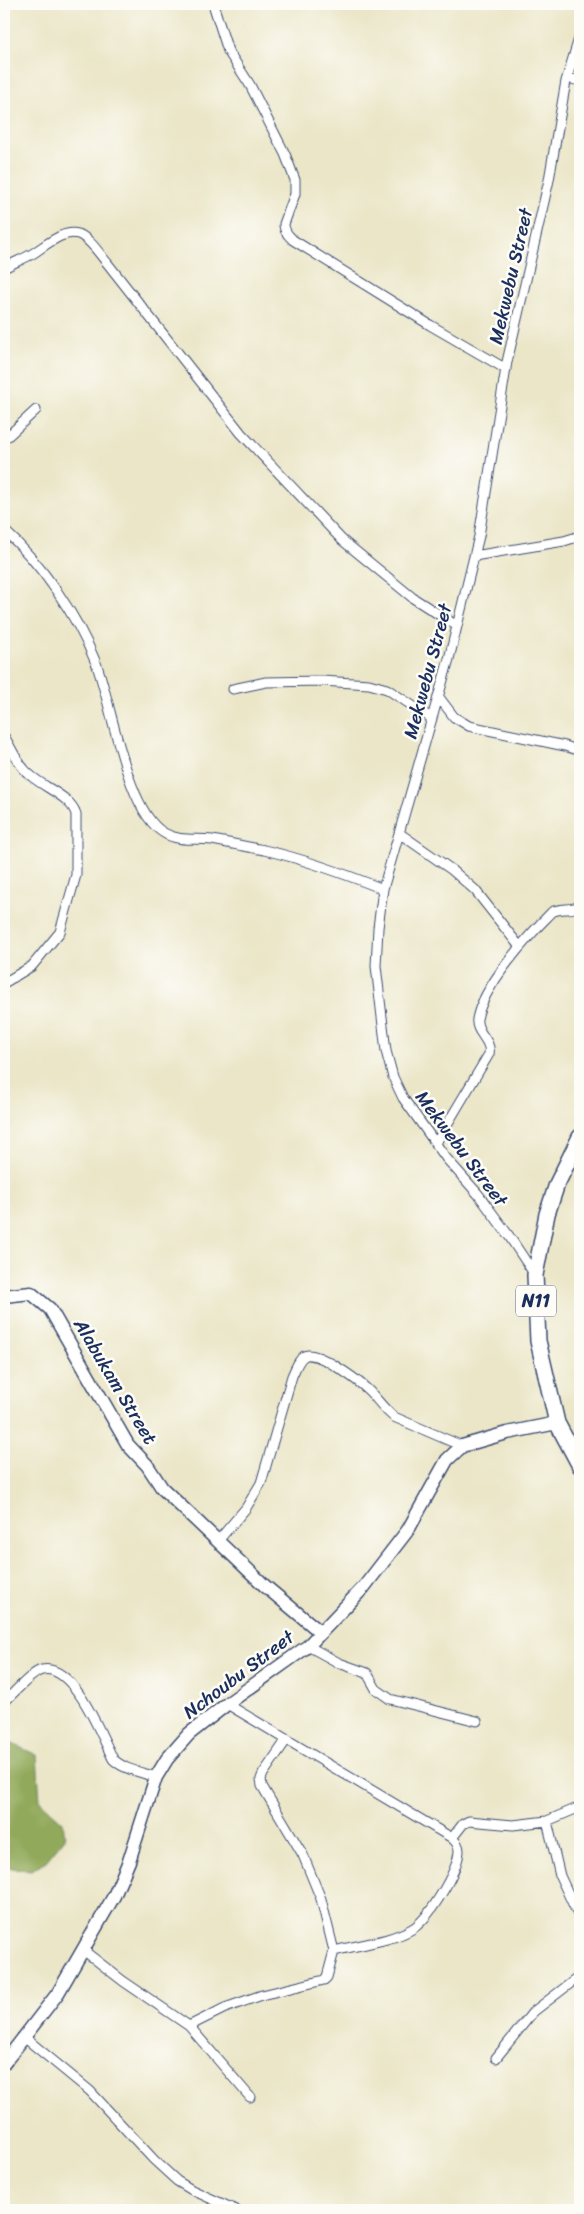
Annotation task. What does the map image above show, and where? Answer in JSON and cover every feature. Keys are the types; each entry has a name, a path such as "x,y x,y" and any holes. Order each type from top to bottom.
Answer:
{"highway":[{"name":"N11","path":"580,1137 558,1184 547,1214 535,1275 538,1341 557,1423 580,1466"}],"street":[{"path":"213,4 228,52 250,86 285,154 295,180 295,194 284,224 288,234 293,240 430,325 506,369"},
{"name":"Mekwebu Street","path":"535,1275 509,1236 403,1098 393,1077 386,1051 376,966 383,889 432,718 474,556 506,369 550,180 559,114 567,78 580,36"},
{"path":"567,78 580,81"},
{"path":"4,268 32,254 49,242 69,234 76,233 84,238 108,264 241,433 342,540 413,598 457,626"},
{"path":"4,435 8,436 36,410"},
{"path":"4,530 56,588 86,641 96,664 131,782 148,818 163,832 174,837 211,840 267,851 343,873 383,889"},
{"path":"474,556 564,541 580,536"},
{"path":"233,689 266,682 322,681 369,684 387,689 432,718"},
{"path":"438,696 454,717 470,726 565,746 580,751"},
{"path":"4,736 24,769 74,807 76,814 76,875 60,932 32,966 4,983"},
{"path":"399,833 452,870 475,890 520,947"},
{"path":"436,1143 489,1054 488,1045 479,1030 477,1022 495,981 520,947 552,912 558,909 576,909 580,906"},
{"name":"Alabukam Street","path":"4,1296 31,1293 50,1309 87,1370 112,1419 128,1445 147,1465 162,1488 265,1586 319,1631"},
{"path":"218,1542 246,1508 261,1483 269,1462 292,1376 300,1360 308,1355 313,1354 348,1374 367,1389 386,1411 394,1417 462,1446"},
{"name":"Nchoubu Street","path":"4,2063 58,1993 114,1896 129,1861 156,1777 167,1759 189,1734 226,1704 308,1646 319,1631 364,1587 408,1530 447,1460 462,1446 507,1432 557,1423"},
{"path":"308,1646 339,1663 367,1673 376,1689 390,1699 477,1721"},
{"path":"4,1702 37,1672 49,1670 60,1674 86,1702 113,1759 120,1766 156,1777"},
{"path":"226,1704 452,1838 458,1844 459,1851 454,1870 434,1905 413,1929 395,1936 334,1951"},
{"path":"189,2026 225,2008 262,1995 324,1980 329,1972 334,1951 322,1899 303,1855 262,1786 261,1779 263,1774 287,1739"},
{"path":"452,1838 463,1824 469,1821 513,1825 547,1821 580,1808"},
{"path":"547,1821 557,1868 580,1919"},
{"path":"83,1950 123,1981 189,2026 250,2097"},
{"path":"496,2058 533,2012 580,1976"},
{"path":"24,2037 90,2091 154,2160 178,2181 192,2190 236,2210"}],"green space":[{"path":"8,1742 37,1755 40,1801 63,1822 65,1838 46,1861 31,1870 4,1867 4,1746"}]}
